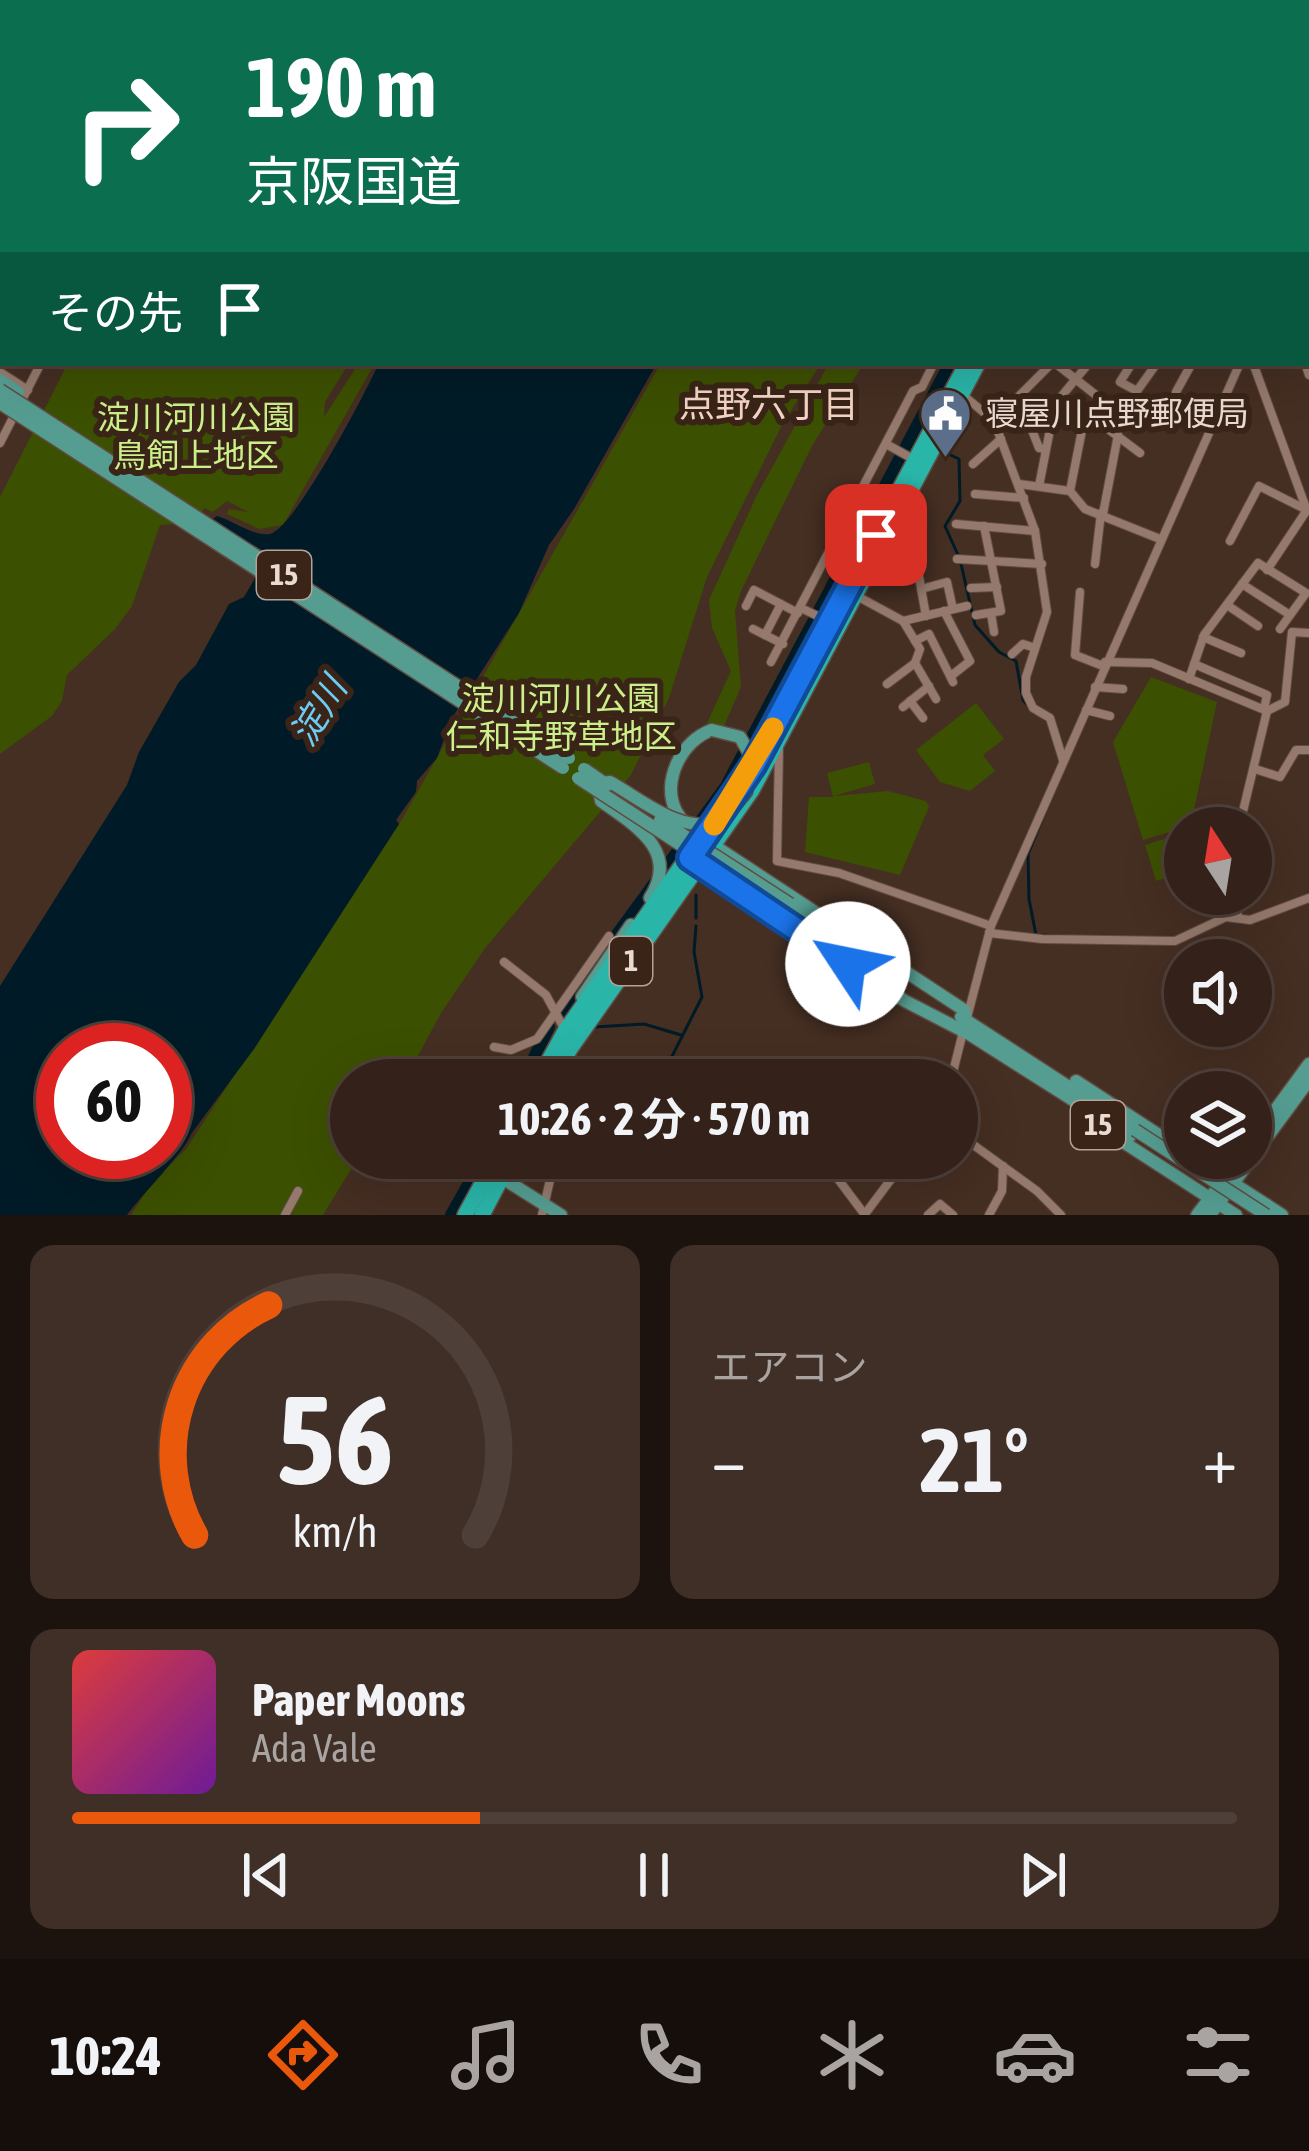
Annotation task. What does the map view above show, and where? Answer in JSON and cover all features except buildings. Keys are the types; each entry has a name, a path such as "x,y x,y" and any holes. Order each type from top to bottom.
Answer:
{"highway":[{"name":"1","path":"709,842 754,764 821,618 906,455 965,366"},
{"name":"1","path":"550,1059 565,1031 752,790 976,366"},
{"name":"1","path":"565,1059 695,861"},
{"path":"465,1215 489,1179"},
{"path":"482,1215 493,1179"}],"main road":[{"path":"0,376 91,444 90,456"},
{"name":"15","path":"0,390 90,456 566,763"},
{"name":"15","path":"2,414 90,456"},
{"name":"15","path":"601,787 610,782 680,823 695,826 721,822 746,792 753,760 740,736 712,730 692,741 671,786 678,816 709,842 964,1010 967,1041 1213,1206 1236,1215"},
{"name":"15","path":"581,773 964,1026 1266,1215"},
{"path":"565,1031 604,953 652,895 662,869 657,850 644,832 601,801 601,787"},
{"name":"15","path":"695,861 905,1001 997,1039 1252,1215"},
{"name":"15","path":"787,908 938,1018"},
{"name":"15","path":"997,1039 1004,1038 1040,1059 1164,1139"},
{"path":"1272,1115 1309,1064"},
{"path":"1197,1215 1213,1206 1309,1080"},
{"path":"508,1179 543,1210 561,1215"},
{"path":"1226,1179 1282,1215"}],"street":[{"path":"0,442 2,414 28,390 40,366"},
{"path":"772,662 913,392 922,387 932,366"},
{"path":"994,422 1050,366"},
{"path":"1057,366 1101,399 1088,414 1070,490"},
{"path":"1039,486 1055,404 1087,366"},
{"path":"1130,366 1120,379 1136,391 1155,366"},
{"path":"1176,392 1190,366"},
{"path":"956,1059 990,930 1239,366"},
{"path":"1254,366 1308,513"},
{"path":"0,376 28,390"},
{"path":"962,394 994,422 1035,531 1047,612 1026,693 1033,708 1050,718 1064,760"},
{"path":"1018,397 1039,448 1046,449"},
{"path":"1088,414 1140,453"},
{"path":"1095,564 1118,435"},
{"path":"973,464 1000,439"},
{"path":"886,444 906,455"},
{"path":"1018,484 1070,490 1085,509 1160,539"},
{"path":"1230,541 1259,486 1308,513"},
{"path":"975,494 1024,499"},
{"path":"1268,570 1308,513"},
{"path":"956,524 1035,531"},
{"path":"976,615 1000,611 984,526"},
{"path":"958,559 1042,564"},
{"path":"1190,679 1203,637 1258,563 1306,593 1280,629"},
{"path":"918,571 926,616"},
{"path":"915,641 929,634 952,679 970,661 949,610 947,583 921,589"},
{"path":"1242,584 1290,615"},
{"path":"971,588 997,586"},
{"path":"746,607 754,590 821,618"},
{"path":"1080,592 1075,655 1104,664 1152,663 1265,710 1285,702 1292,632 1309,633"},
{"path":"856,596 903,621 920,649 915,663 887,684"},
{"path":"765,635 781,604"},
{"path":"1227,604 1258,626"},
{"path":"903,621 967,606"},
{"path":"991,613 994,632"},
{"path":"1064,618 1078,623"},
{"path":"753,629 783,644"},
{"path":"1203,637 1241,653"},
{"path":"1012,654 1023,644 1035,647"},
{"path":"1032,659 1046,662"},
{"path":"915,663 936,699"},
{"path":"1194,664 1267,695 1245,807"},
{"path":"1237,698 1241,684"},
{"path":"923,718 907,704 929,686"},
{"path":"1095,687 1123,688"},
{"path":"1086,710 1110,716"},
{"path":"778,742 777,861 838,873 990,930 1175,941 1205,931 1220,919 1257,918 1309,898"},
{"path":"1255,769 1280,777 1296,751 1309,750"},
{"path":"494,1046 511,1050 537,1039 604,953 609,936"},
{"path":"504,962 535,983 556,1010 571,1059"},
{"path":"978,1146 1061,1215"},
{"path":"989,1215 1002,1191 1004,1164"},
{"path":"543,1210 550,1179"},
{"path":"837,1179 865,1215 892,1179"},
{"path":"285,1215 298,1191"},
{"path":"928,1215 940,1204 952,1215"}],"green space":[{"name":"淀川河川公園 鳥飼上地区","path":"66,366 347,366 325,402 324,417 357,366 373,366 283,525 259,529 227,514 229,509 248,512 227,501 213,512 204,508 196,523 160,525 132,606 67,675 62,701 52,716 0,754 0,497"},
{"name":"淀川河川公園 仁和寺野草地区","path":"659,366 819,366 782,425 707,577 669,698 631,775 486,947 416,1059 330,1059 330,1179 345,1179 323,1215 131,1215 155,1179 192,1179 192,1140 401,821"},
{"path":"827,366 862,366 812,446 741,591 735,611 741,687 724,726 706,725 731,671 712,628 709,600 756,497"},
{"path":"1151,677 1217,702 1195,807 1164,807 1164,834 1143,840 1113,742"},
{"path":"976,703 1004,739 983,755 995,771 970,791 940,782 916,750"},
{"path":"869,762 875,784 834,796 888,791 926,801 929,807 900,875 805,852 809,797 833,797 827,773"},
{"path":"1164,839 1164,879 1156,881 1145,845"}],"water":[{"name":"淀川","path":"377,366 655,366 549,545 519,613 452,718 437,758 417,781 416,792 396,820 399,824 254,1049 192,1133 192,1023 36,1023 36,1179 157,1179 127,1215 0,1215 0,986 127,785 139,752 179,682 196,665 229,604 244,597 261,568 202,526 217,516 270,534 312,485"}],"waterway":[{"path":"699,823 726,786 948,366"},
{"path":"912,437 916,439"},
{"path":"942,451 959,459 960,501 945,526 958,555"},
{"path":"899,460 903,465"},
{"path":"961,564 975,625 999,652 1016,661 1023,700 1031,709"},
{"path":"1064,767 1028,854 1036,935 1066,936"},
{"path":"615,937 688,837"},
{"path":"696,895 696,918"},
{"path":"671,1059 702,997 694,952 696,926"},
{"path":"563,1012 594,967"},
{"path":"595,1027 644,1024 681,1035"},
{"path":"533,1059 549,1027"},
{"path":"451,1215 471,1179"}],"slow traffic":[{"path":"714,825 773,728"}],"place":[{"name":"寝屋川点野郵便局","path":"946,459"}],"district":[{"name":"点野六丁目","path":"769,404"}],"route":[{"path":"848,964 690,858 754,764 876,535"}]}
